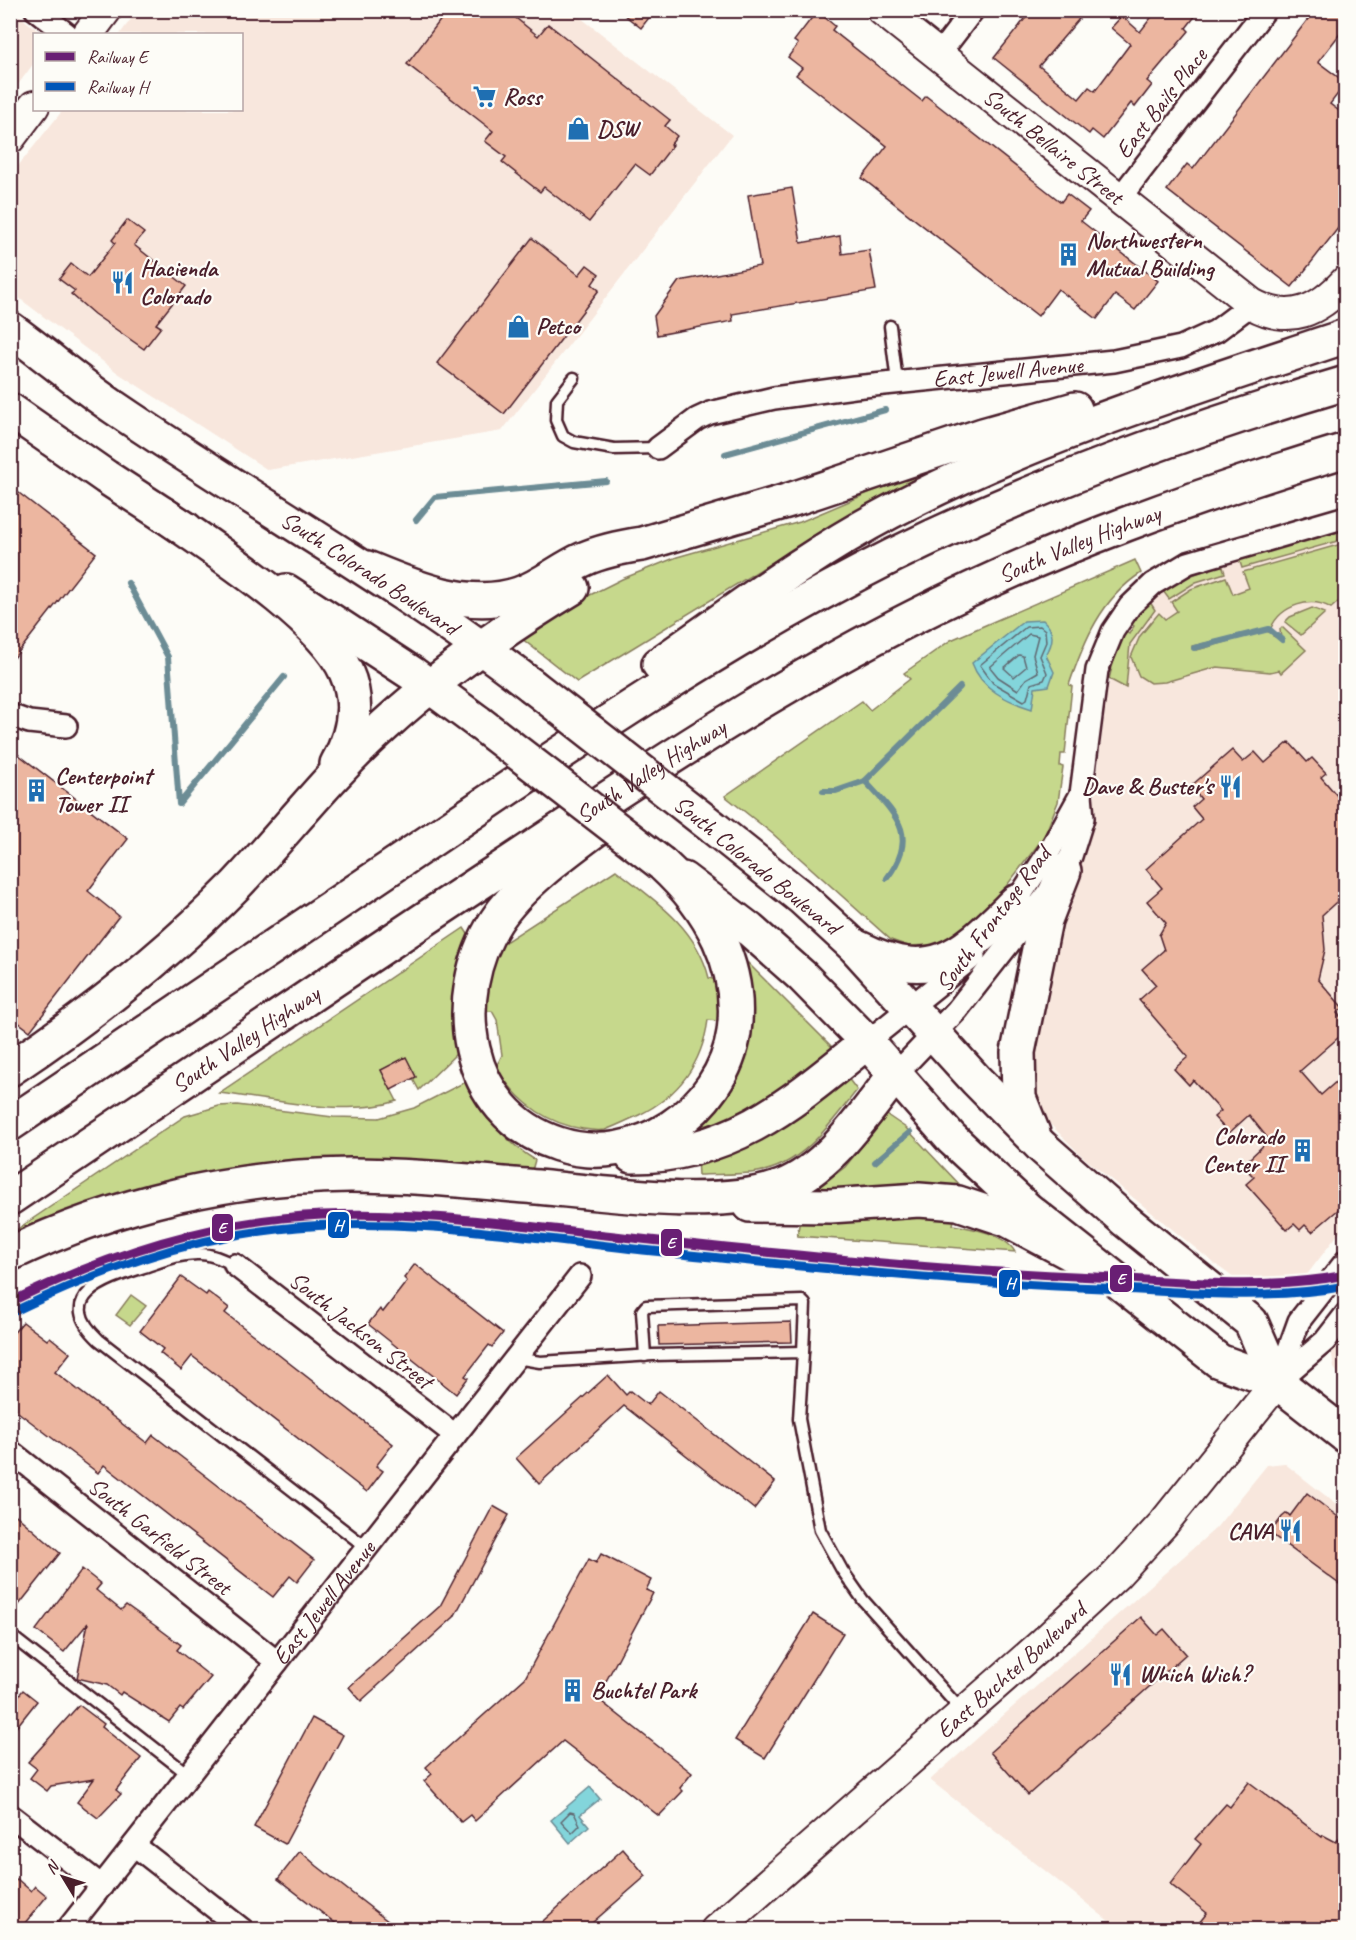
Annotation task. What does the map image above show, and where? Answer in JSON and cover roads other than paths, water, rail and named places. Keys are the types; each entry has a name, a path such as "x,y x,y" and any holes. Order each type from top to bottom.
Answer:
{"main road":[{"path":"89,33 106,10"},
{"name":"South Bellaire Street","path":"882,10 937,57 1252,304"},
{"path":"10,138 33,107"},
{"path":"1252,304 1276,314 1296,314 1327,299 1346,281"},
{"name":"South Colorado Boulevard","path":"14,329 115,408 367,568 482,648 789,888 854,946 976,1080 1042,1147 1126,1221 1251,1322 1276,1382"},
{"path":"367,568 432,593 474,599 505,597 529,589 584,560 619,548 642,544 790,500 983,435 1346,335"},
{"path":"275,946 444,817 608,700 792,572 887,513 966,474 1096,420 1346,335"},
{"path":"10,1124 668,683 769,622 880,562 992,509 1110,460 1346,383"},
{"name":"South Colorado Boulevard","path":"10,410 78,459 345,628 430,686 728,912 780,956 867,1042 951,1138 1004,1189 1100,1269 1219,1361 1276,1382 1346,1436"},
{"name":"South Valley Highway","path":"10,1198 668,758 795,681 915,616 1048,555 1188,499 1346,450"},
{"path":"163,514 290,608 328,645 346,671 353,704 347,744 333,773 301,814"},
{"path":"10,1069 89,1014 171,947 233,887 345,764 430,686 554,599 624,559 642,544"},
{"path":"795,681 596,830 538,877 506,907 483,942 474,969 468,999 469,1037 477,1064 493,1092 510,1113 538,1134 560,1145 603,1155 639,1156 690,1150 714,1143 761,1123 867,1042"},
{"path":"560,1145 610,1148 628,1146 661,1134 693,1112 716,1083 725,1066 732,1046 735,1016 733,983 725,954 698,902 662,864"},
{"path":"1042,1147 1023,1111 1017,1086 1017,1066 1045,920 1064,871"},
{"path":"854,946 900,961 925,964 939,962 965,950 1016,902"},
{"path":"685,1197 747,1196 783,1186 800,1177 840,1142 896,1075"},
{"path":"10,1254 76,1225 133,1206 201,1191 312,1177 413,1177 776,1206 919,1200 958,1203 1006,1219 1100,1269"},
{"name":"East Buchtel Boulevard","path":"716,1929 1043,1643 1129,1561 1163,1524 1276,1382"}],"street":[{"path":"36,10 66,33"},
{"path":"937,57 973,10"},
{"name":"East Bails Place","path":"1119,199 1265,10"},
{"name":"East Jewell Avenue","path":"658,448 698,419 720,410 774,398 897,382 1058,368 1146,355 1200,339 1252,304"},
{"name":"South Frontage Road","path":"896,1075 957,1010 1064,871 1081,831 1081,794 1094,684 1099,661 1113,631 1135,600 1153,584 1188,563 1346,517"},
{"path":"10,715 29,722 66,726"},
{"name":"South Frontage Road","path":"867,1042 971,959 994,934 1050,850 1081,794"},
{"path":"1276,1382 1299,1321 1346,1261"},
{"name":"South Jackson Street","path":"235,1265 455,1435"},
{"name":"East Jewell Avenue","path":"68,1929 580,1276"},
{"path":"1276,1382 1325,1341 1346,1314"},
{"name":"South Garfield Street","path":"10,1451 277,1662"},
{"path":"10,1815 102,1886"},
{"path":"134,1845 243,1929"}],"lane":[{"path":"890,326 897,382"},
{"path":"574,378 557,400 556,420 563,435 574,442 614,449 658,448"},
{"path":"235,1265 199,1253 178,1256 118,1275 90,1289 83,1299 82,1316 88,1330 99,1340 367,1548"},
{"path":"645,1356 642,1311 646,1306 802,1301 805,1304 799,1419 820,1530 842,1570 864,1600 964,1713"},
{"path":"515,1358 540,1362 645,1356 803,1352"},
{"path":"10,1635 189,1775"}],"water":[{"path":"1043,620 1050,628 1052,636 1046,655 1054,672 1049,686 1035,688 1032,709 1013,702 988,687 972,663 1024,621"},
{"path":"590,1787 600,1799 580,1815 589,1826 570,1843 551,1820"}],"waterway":[{"path":"725,454 885,410"},
{"path":"416,520 435,497 606,481"},
{"path":"128,583 168,657 179,804 284,677"},
{"path":"1194,648 1269,629 1282,640"},
{"path":"823,791 836,791 865,781 960,687"},
{"path":"865,781 894,815 903,837 897,863 887,878"},
{"path":"875,1162 910,1132"}],"rail line":[{"name":"E","path":"10,1302 123,1255 201,1232 281,1218 362,1214 442,1217 924,1267 1220,1284 1283,1283 1346,1275"},
{"name":"H","path":"15,1311 110,1270 176,1249 243,1234 324,1225 461,1229 815,1267 930,1278 1045,1285 1255,1294 1316,1291 1346,1286"}],"place":[{"name":"Ross","path":"485,97"},
{"name":"DSW","path":"579,129"},
{"name":"Northwestern Mutual Building","path":"1068,254"},
{"name":"Hacienda Colorado","path":"122,282"},
{"name":"Petco","path":"518,326"},
{"name":"Dave & Buster's","path":"1231,786"},
{"name":"Centerpoint Tower II","path":"37,790"},
{"name":"Colorado Center II","path":"1302,1150"},
{"name":"CAVA","path":"1291,1531"},
{"name":"Which Wich?","path":"1121,1674"},
{"name":"Buchtel Park","path":"573,1690"}]}
